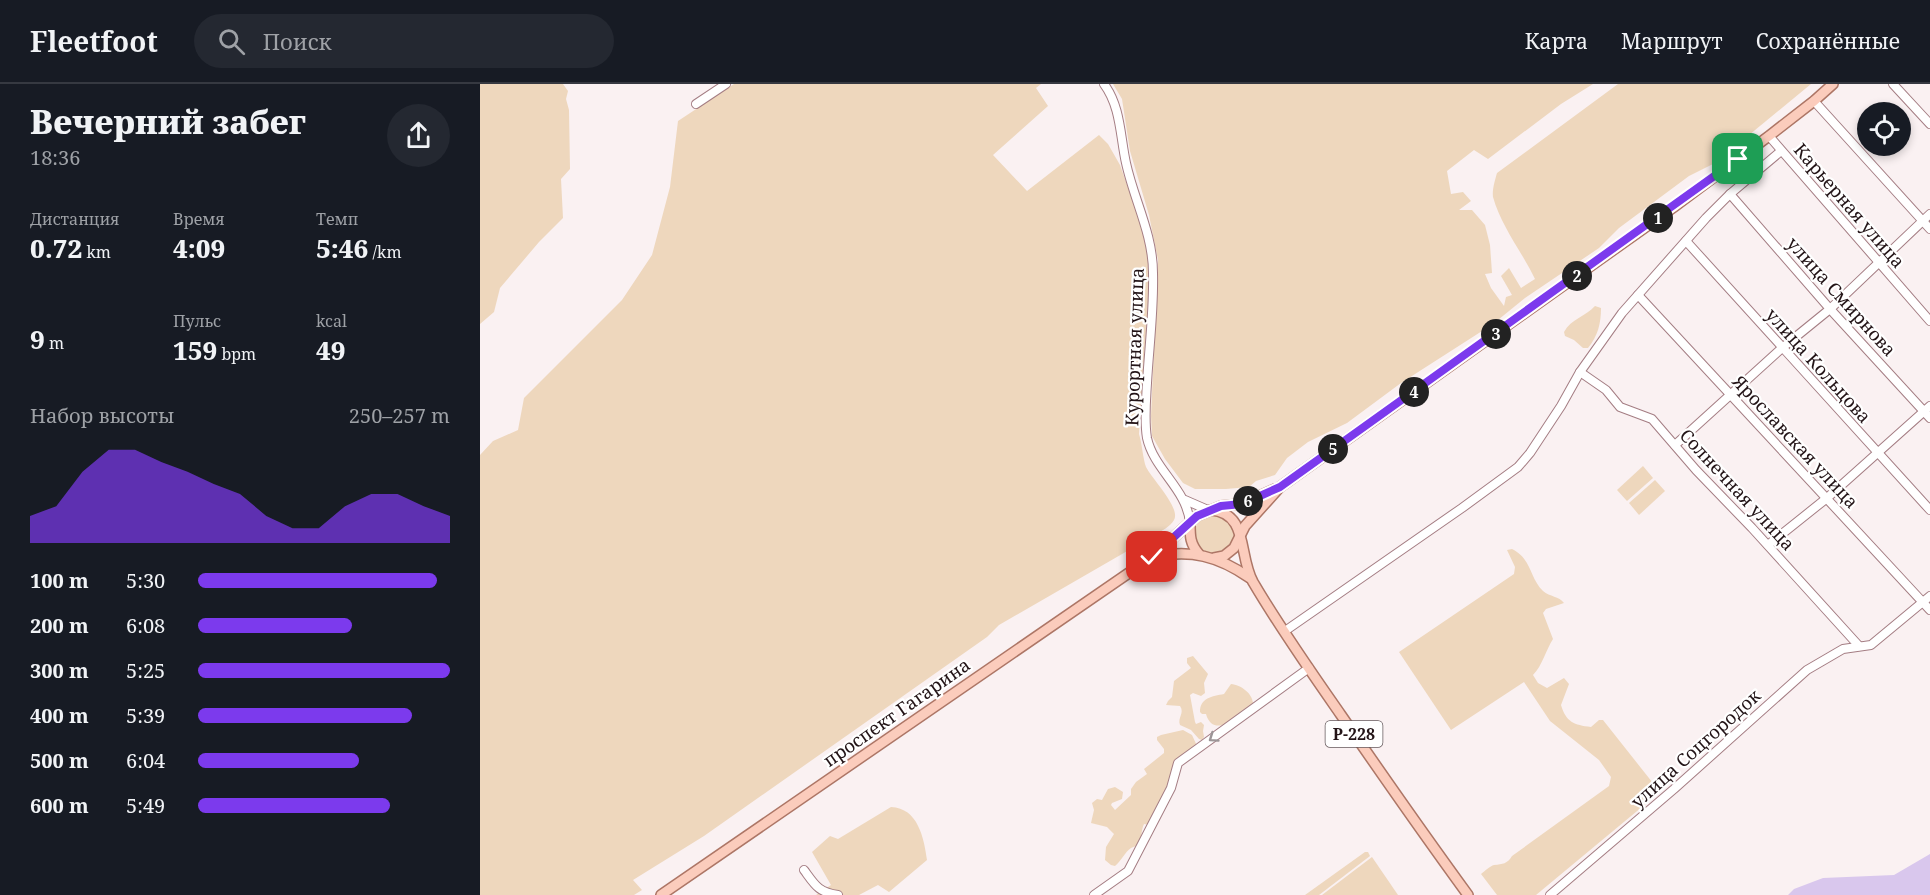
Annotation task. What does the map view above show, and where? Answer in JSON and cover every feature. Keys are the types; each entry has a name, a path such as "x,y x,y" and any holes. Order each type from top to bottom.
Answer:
{"main road":[{"path":"1214,558 1224,556 1234,548 1254,513 1280,487 1666,212 1769,136 1833,84"},
{"path":"1199,554 1192,546 1190,537 1190,523 1197,516 1221,506 1242,504 1280,487"},
{"path":"1208,510 1224,512 1230,516 1241,534"},
{"name":"проспект Гагарина","path":"661,895 1152,557 1190,523"},
{"name":"Р-228","path":"1241,534 1243,555 1252,580 1309,668 1468,895"},
{"name":"проспект Гагарина","path":"1152,557 1173,553 1199,554"},
{"name":"Р-228","path":"1199,554 1228,564 1252,580"},
{"path":"671,895 687,878"}],"street":[{"path":"696,104 726,84"},
{"name":"Курортная улица","path":"1104,84 1113,96 1127,169 1146,223 1152,252 1153,274 1146,403 1147,438 1150,450 1161,468 1185,500 1190,523"},
{"path":"1893,84 1930,124"},
{"path":"1814,101 1930,229"},
{"name":"Карьерная улица","path":"1769,136 1930,321"},
{"path":"1285,631 1518,467 1607,333 1638,295 1730,194 1781,151"},
{"name":"улица Смирнова","path":"1730,194 1830,309 1928,412"},
{"path":"1675,445 1782,348 1830,309 1930,214"},
{"name":"улица Кольцова","path":"1686,241 1930,510"},
{"name":"Ярославская улица","path":"1638,295 1930,610"},
{"name":"Солнечная улица","path":"1580,372 1606,390 1620,407 1652,419 1859,646"},
{"path":"1768,545 1928,412"},
{"name":"Курортная улица","path":"1185,500 1208,510"},
{"path":"1923,603 1930,596"},
{"name":"улица Соцгородок","path":"1550,895 1674,789 1807,670 1843,649 1871,645 1923,603"},
{"path":"1094,895 1128,871 1171,788 1178,763 1309,668"},
{"path":"804,870 817,888 826,893 838,895"}],"shaded area":[{"path":"480,84 563,84 568,91 566,99 569,110 570,169 561,179 563,218 500,288 494,312 480,324"},
{"path":"734,84 1041,84 1036,88 1048,106 993,155 1027,191 1099,135 1108,144 1120,165 1148,249 1149,287 1139,434 1146,467 1170,501 1175,515 1174,520 1155,535 999,625 987,637 704,836 633,880 642,890 634,895 480,895 480,455 493,441 518,430 524,398 622,300 652,255 670,187 678,121"},
{"path":"1113,84 1593,84 1561,104 1488,159 1474,150 1447,171 1451,194 1463,192 1471,201 1459,210 1472,210 1485,225 1490,245 1492,273 1485,274 1491,288 1504,306 1506,297 1512,295 1501,276 1509,268 1521,288 1535,279 1506,229 1493,197 1497,173 1618,84 1811,84 1715,163 1689,176 1619,228 1599,248 1525,298 1493,324 1401,383 1347,423 1308,442 1287,458 1275,475 1256,481 1249,487 1195,489 1183,483 1165,459 1152,436 1158,260 1149,215 1130,151 1122,99"},
{"path":"1595,306 1601,308 1598,329 1588,348 1583,348 1565,336 1564,332"},
{"path":"1643,466 1653,478 1627,501 1617,490"},
{"path":"1655,480 1665,491 1639,515 1629,503"},
{"path":"1214,515 1222,516 1228,521 1233,527 1233,543 1228,549 1222,554 1214,555 1206,554 1200,549 1195,543 1194,535 1195,527 1200,521 1206,516"},
{"path":"1512,549 1527,563 1538,586 1564,603 1546,609 1543,613 1553,639 1533,675 1538,683 1547,688 1564,678 1569,684 1561,705 1568,719 1575,724 1591,727 1599,720 1603,720 1660,792 1536,895 1497,895 1481,874 1492,866 1506,862 1609,786 1611,777 1599,760 1550,721 1524,682 1451,730 1399,652 1514,574 1515,567 1507,550"},
{"path":"1193,656 1208,674 1204,683 1205,693 1201,696 1193,693 1190,695 1195,722 1196,724 1201,722 1204,725 1202,740 1191,730 1180,725 1182,711 1180,706 1166,705 1172,697 1174,681 1191,668 1187,663 1187,658"},
{"path":"1231,684 1245,690 1251,696 1253,703 1236,719 1215,725 1210,722 1206,714 1200,712 1202,704 1208,698 1224,694"},
{"path":"1183,730 1192,735 1198,748 1177,763 1170,787 1150,825 1144,824 1138,845 1129,850 1115,866 1111,865 1105,860 1106,847 1114,834 1107,827 1091,823 1094,810 1092,803 1097,799 1102,800 1108,789 1115,787 1123,792 1122,799 1111,805 1115,810 1131,795 1131,789 1136,782 1147,774 1144,769 1164,753 1157,737"},
{"path":"891,807 908,813 913,818 924,843 927,860 889,892 878,885 859,895 816,895 831,885 812,852 830,836 838,839"},
{"path":"1368,852 1370,856 1319,895 1305,895"},
{"path":"1930,854 1930,895 1788,895 1794,889 1823,878 1894,875"},
{"path":"1372,857 1398,895 1322,895"}],"route":[{"path":"1152,557 1197,516 1221,506 1242,504 1280,487 1738,159"}]}
